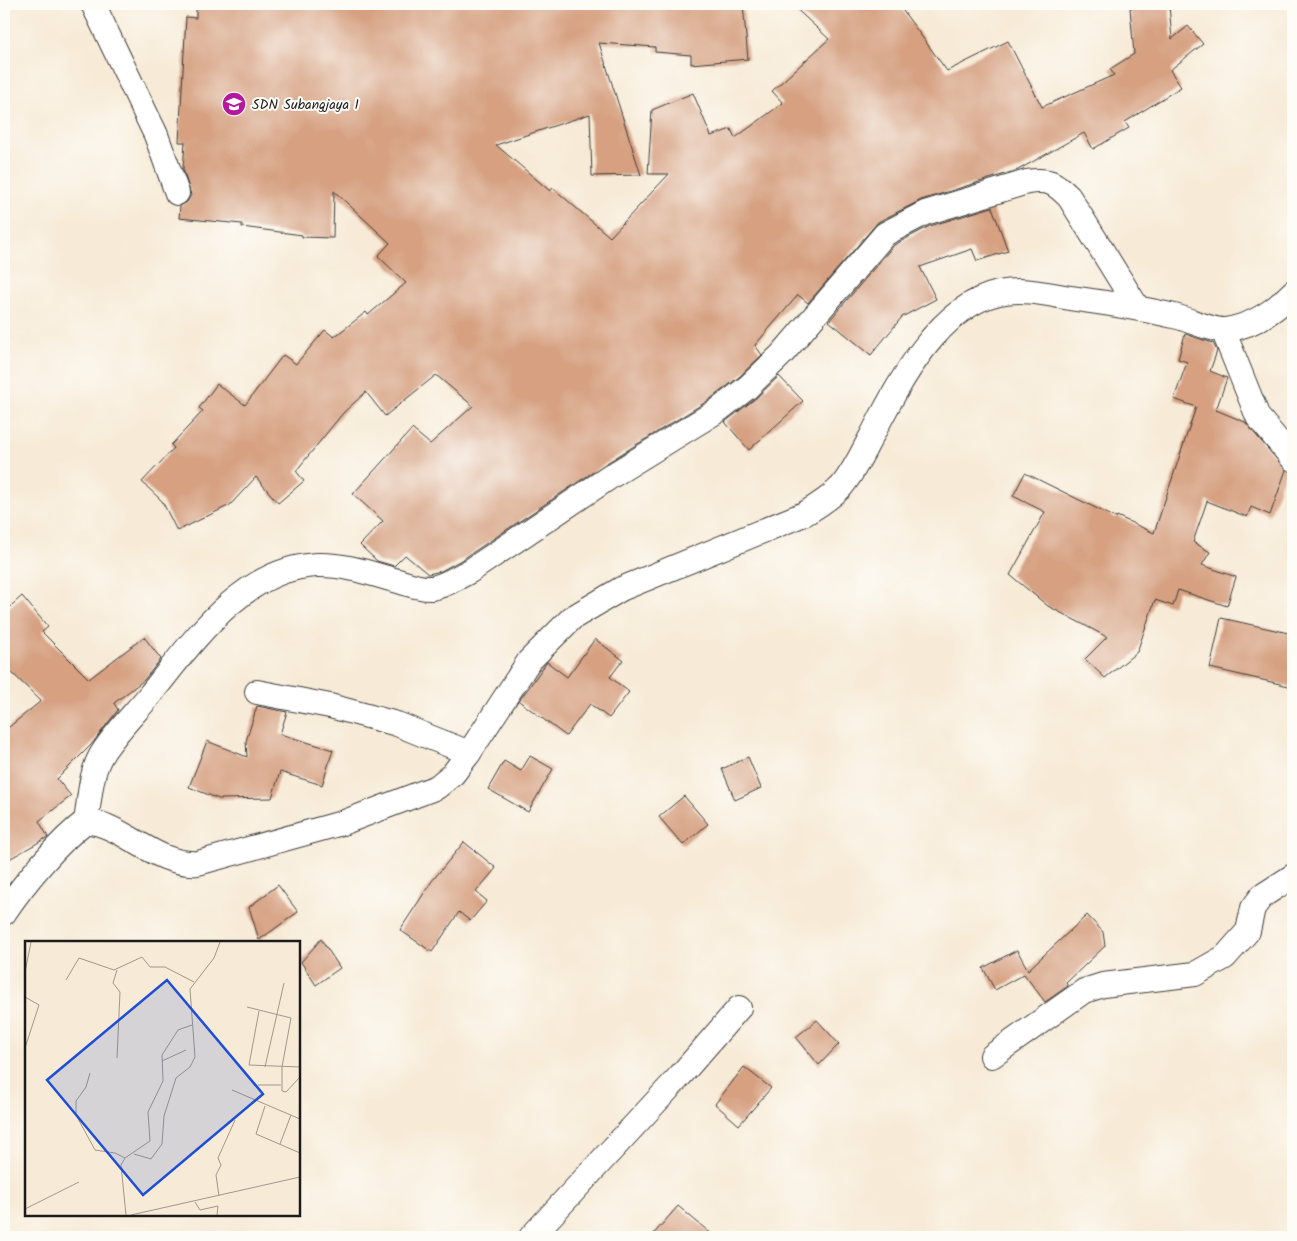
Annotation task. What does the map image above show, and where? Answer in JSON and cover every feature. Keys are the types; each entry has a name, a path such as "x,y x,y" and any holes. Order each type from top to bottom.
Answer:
{"street":[{"path":"93,4 156,135 177,193"},
{"path":"86,821 92,782 103,752 206,628 236,600 262,582 290,569 317,565 348,568 432,588 449,583 470,571 613,475 717,411 748,387 782,354 867,253 886,234 906,222 925,213 1028,182 1043,180 1056,184 1069,197 1137,307"},
{"path":"4,913 55,850 72,831 86,821 102,823 168,860 183,864 198,863 342,824 437,787 453,774 469,753 528,661 572,618 622,589 746,536 804,514 826,501 841,486 858,462 902,383 928,344 948,322 972,304 998,294 1021,291 1137,307 1223,330 1253,322 1278,307 1293,292"},
{"path":"1223,330 1258,416 1293,459"},
{"path":"257,692 330,706 387,721 469,753"},
{"path":"992,1056 1084,991 1103,984 1195,974 1225,957 1248,931 1253,908 1262,896 1293,876"},
{"path":"531,1237 674,1083 739,1008"}],"building":[{"path":"196,4 743,4 748,59 691,64 691,55 655,52 655,47 599,43 641,175 592,176 590,114 496,145 550,191 553,188 610,237 669,174 648,174 652,110 693,93 711,136 731,129 735,138 783,103 772,91 829,39 791,4 898,4 947,71 1008,41 1042,107 1114,75 1110,69 1134,54 1130,8 1169,5 1172,39 1188,26 1203,44 1170,70 1181,87 1125,122 1129,128 1093,149 1084,133 1018,170 921,200 878,222 808,303 798,295 755,345 762,355 739,377 709,400 605,464 463,559 441,571 428,574 405,555 394,566 377,561 360,545 383,521 353,494 412,429 430,444 473,406 436,375 385,416 366,392 343,413 296,471 304,481 278,503 256,477 230,505 177,531 162,501 142,482 174,448 171,445 203,411 199,408 217,384 245,405 283,355 296,364 325,330 334,337 366,312 368,315 406,283 378,256 390,243 334,191 333,238 302,237 302,235 242,227 242,224 179,218 180,206 187,202 191,195 183,169 185,142 179,142 186,17 196,18"},
{"path":"992,207 1008,251 977,261 972,249 920,267 936,299 902,317 871,355 829,321 894,245 930,226"},
{"path":"1185,334 1213,343 1217,351 1210,371 1227,378 1216,410 1245,422 1286,470 1270,515 1251,507 1247,517 1207,501 1193,542 1210,552 1202,565 1236,577 1227,606 1178,590 1173,606 1155,600 1137,652 1105,678 1085,659 1107,637 1048,606 1010,575 1045,512 1013,496 1025,473 1116,518 1117,516 1154,533 1196,407 1174,399 1187,362 1178,359"},
{"path":"779,376 803,401 749,450 725,422 756,398"},
{"path":"22,596 48,627 42,632 89,679 144,637 161,659 144,680 114,703 118,710 91,745 57,779 71,796 39,821 48,837 4,862 4,731 41,701 4,665 4,612"},
{"path":"1221,618 1293,634 1293,687 1210,668"},
{"path":"595,639 623,660 610,677 629,692 609,718 590,704 566,736 519,701 547,662 567,677"},
{"path":"257,706 287,712 280,734 333,750 322,785 280,772 272,798 219,799 189,787 207,741 247,757 246,741"},
{"path":"530,756 553,769 528,812 488,789 504,761 521,771"},
{"path":"748,757 761,788 735,800 722,769"},
{"path":"684,796 708,824 683,845 659,817"},
{"path":"464,842 496,868 476,892 487,901 470,921 459,912 432,952 400,930 432,881"},
{"path":"278,885 298,912 259,940 249,907"},
{"path":"1087,915 1103,932 1105,946 1066,983 1068,986 1045,1002 1024,974 995,990 983,968 1017,950 1028,970"},
{"path":"321,939 340,968 316,985 301,962"},
{"path":"817,1020 839,1044 819,1065 796,1037"},
{"path":"744,1067 771,1088 739,1125 715,1104"},
{"path":"678,1206 715,1237 651,1237"}],"place":[{"name":"SDN Subangjaya 1","path":"234,104"}]}
